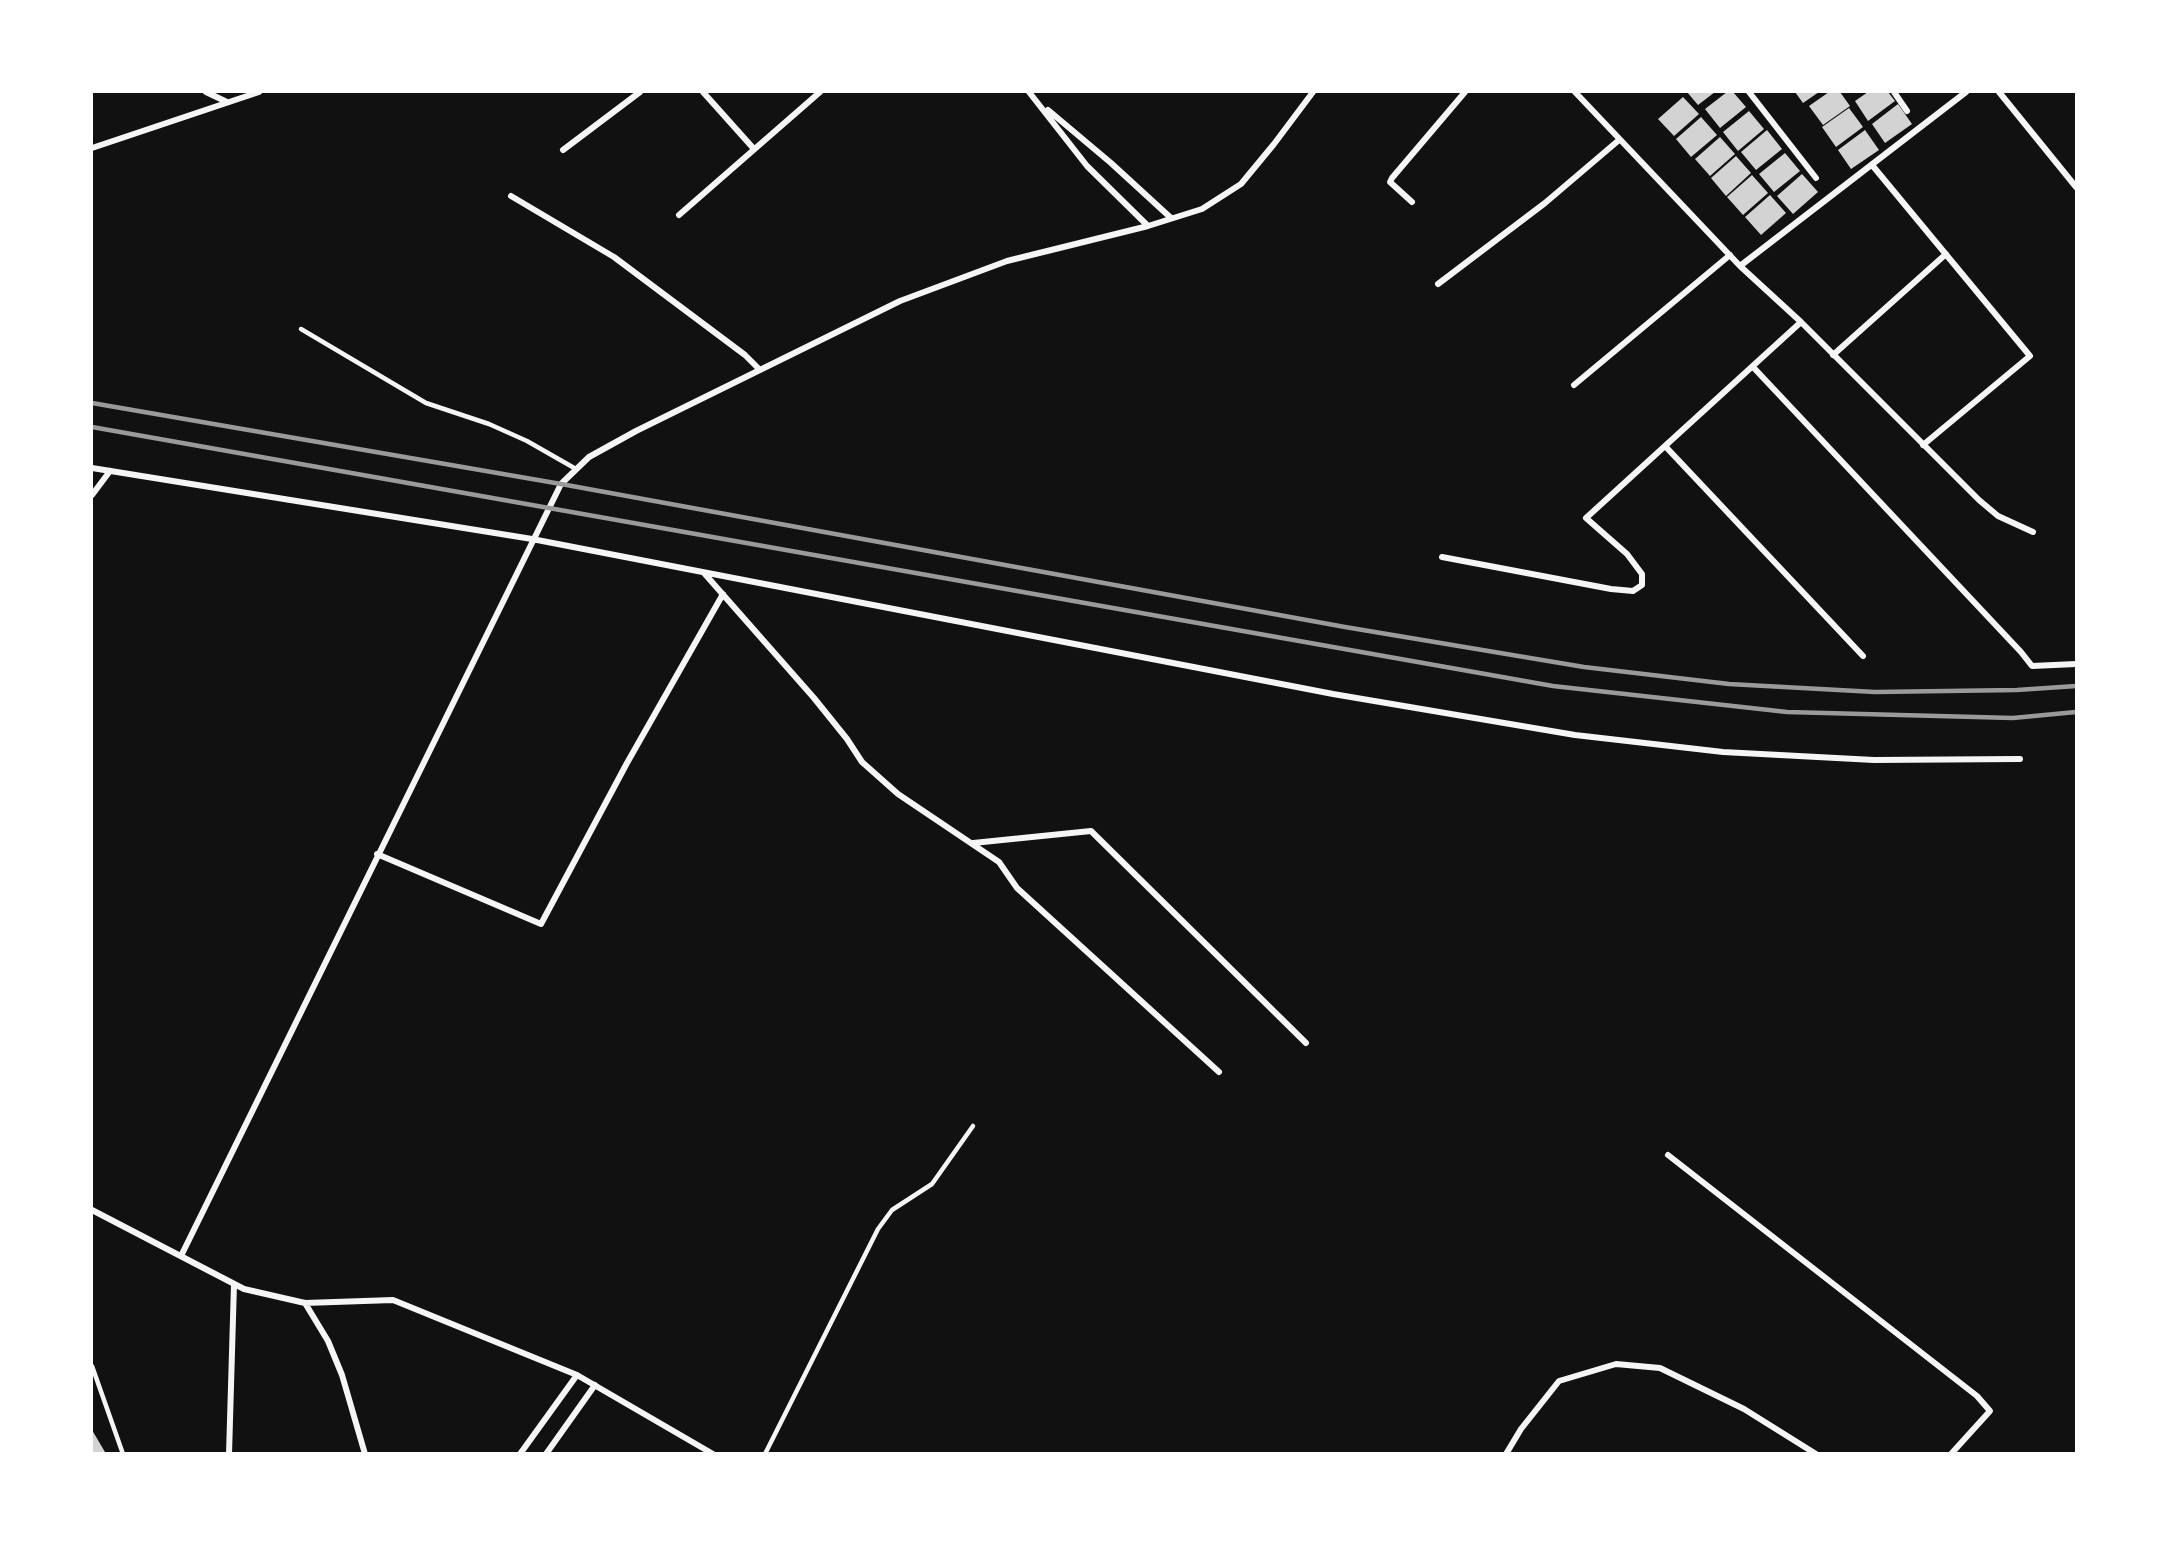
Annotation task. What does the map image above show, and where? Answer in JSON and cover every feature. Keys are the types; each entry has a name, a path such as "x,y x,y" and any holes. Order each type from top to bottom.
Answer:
{"street":[{"path":"206,92 227,102"},
{"path":"92,148 259,92"},
{"path":"563,150 640,92"},
{"path":"703,92 754,149"},
{"path":"679,215 820,92"},
{"path":"1029,92 1087,165 1148,226"},
{"path":"181,1256 561,484 589,457 636,431 900,301 1006,261 1148,226 1202,209 1241,184 1313,92"},
{"path":"1412,202 1390,182 1466,92"},
{"path":"1575,92 1740,266 1802,322 1923,445 1998,516 2033,532"},
{"path":"1749,92 1816,178"},
{"path":"1894,92 1907,111"},
{"path":"1740,266 1966,92"},
{"path":"1999,92 2076,187"},
{"path":"1038,102 1111,163 1171,218"},
{"path":"1438,284 1545,203 1619,140"},
{"path":"1872,165 2030,356 1923,445"},
{"path":"511,196 614,257 746,355 760,370"},
{"path":"1833,355 1946,254"},
{"path":"1574,385 1730,255"},
{"path":"1442,557 1611,589 1633,591 1642,585 1642,574 1627,554 1586,518 1802,322"},
{"path":"1753,367 2021,651 2032,666 2076,664"},
{"path":"1665,446 1863,656"},
{"path":"92,468 532,539 1333,694 1575,735 1723,752 1862,759 2020,759"},
{"path":"92,495 110,471"},
{"path":"704,573 814,698 862,762 898,794 999,862 1017,888 1219,1072"},
{"path":"377,854 541,924 627,763 723,594"},
{"path":"972,843 1091,831 1306,1042"},
{"path":"1668,1155 1977,1396 1990,1411 1951,1454"},
{"path":"92,1210 244,1289 305,1303 393,1300 577,1375 714,1454"},
{"path":"229,1454 234,1284"},
{"path":"305,1303 328,1341 342,1375 364,1454"},
{"path":"1506,1454 1521,1429 1560,1382 1616,1364 1660,1368 1744,1409 1816,1454"},
{"path":"520,1454 577,1375"},
{"path":"546,1454 595,1385"}],"lane":[{"path":"301,329 426,403 499,428 576,469"},
{"path":"765,1454 879,1229 892,1210 932,1185 973,1126"},
{"path":"92,1366 123,1454"}],"building":[{"path":"1687,92 1715,92 1698,105"},
{"path":"1727,92 1733,92 1746,107 1720,128 1705,109"},
{"path":"1795,92 1819,92 1803,103"},
{"path":"1829,92 1840,92 1850,106 1823,125 1809,106"},
{"path":"1868,92 1888,92 1895,101 1868,121 1855,101"},
{"path":"1683,97 1699,114 1674,136 1658,119"},
{"path":"1898,104 1912,124 1885,143 1872,124"},
{"path":"1849,108 1863,127 1836,147 1822,127"},
{"path":"1749,111 1764,129 1738,151 1723,132"},
{"path":"1701,117 1717,135 1691,157 1676,139"},
{"path":"1767,130 1782,149 1756,170 1741,152"},
{"path":"1865,130 1879,150 1851,169 1838,150"},
{"path":"1720,137 1735,154 1710,176 1695,159"},
{"path":"1785,153 1800,171 1774,192 1759,174"},
{"path":"1736,156 1751,173 1726,196 1711,178"},
{"path":"1802,174 1818,192 1793,214 1777,196"},
{"path":"1752,175 1768,193 1743,215 1727,197"},
{"path":"1770,195 1786,213 1761,235 1745,217"},
{"path":"92,1430 105,1452 103,1454 92,1454"}],"railway":[{"path":"92,403 561,484 1345,627 1584,667 1729,684 1875,692 2017,690 2076,686"},
{"path":"92,427 1553,686 1787,712 2013,718 2076,712"}]}
